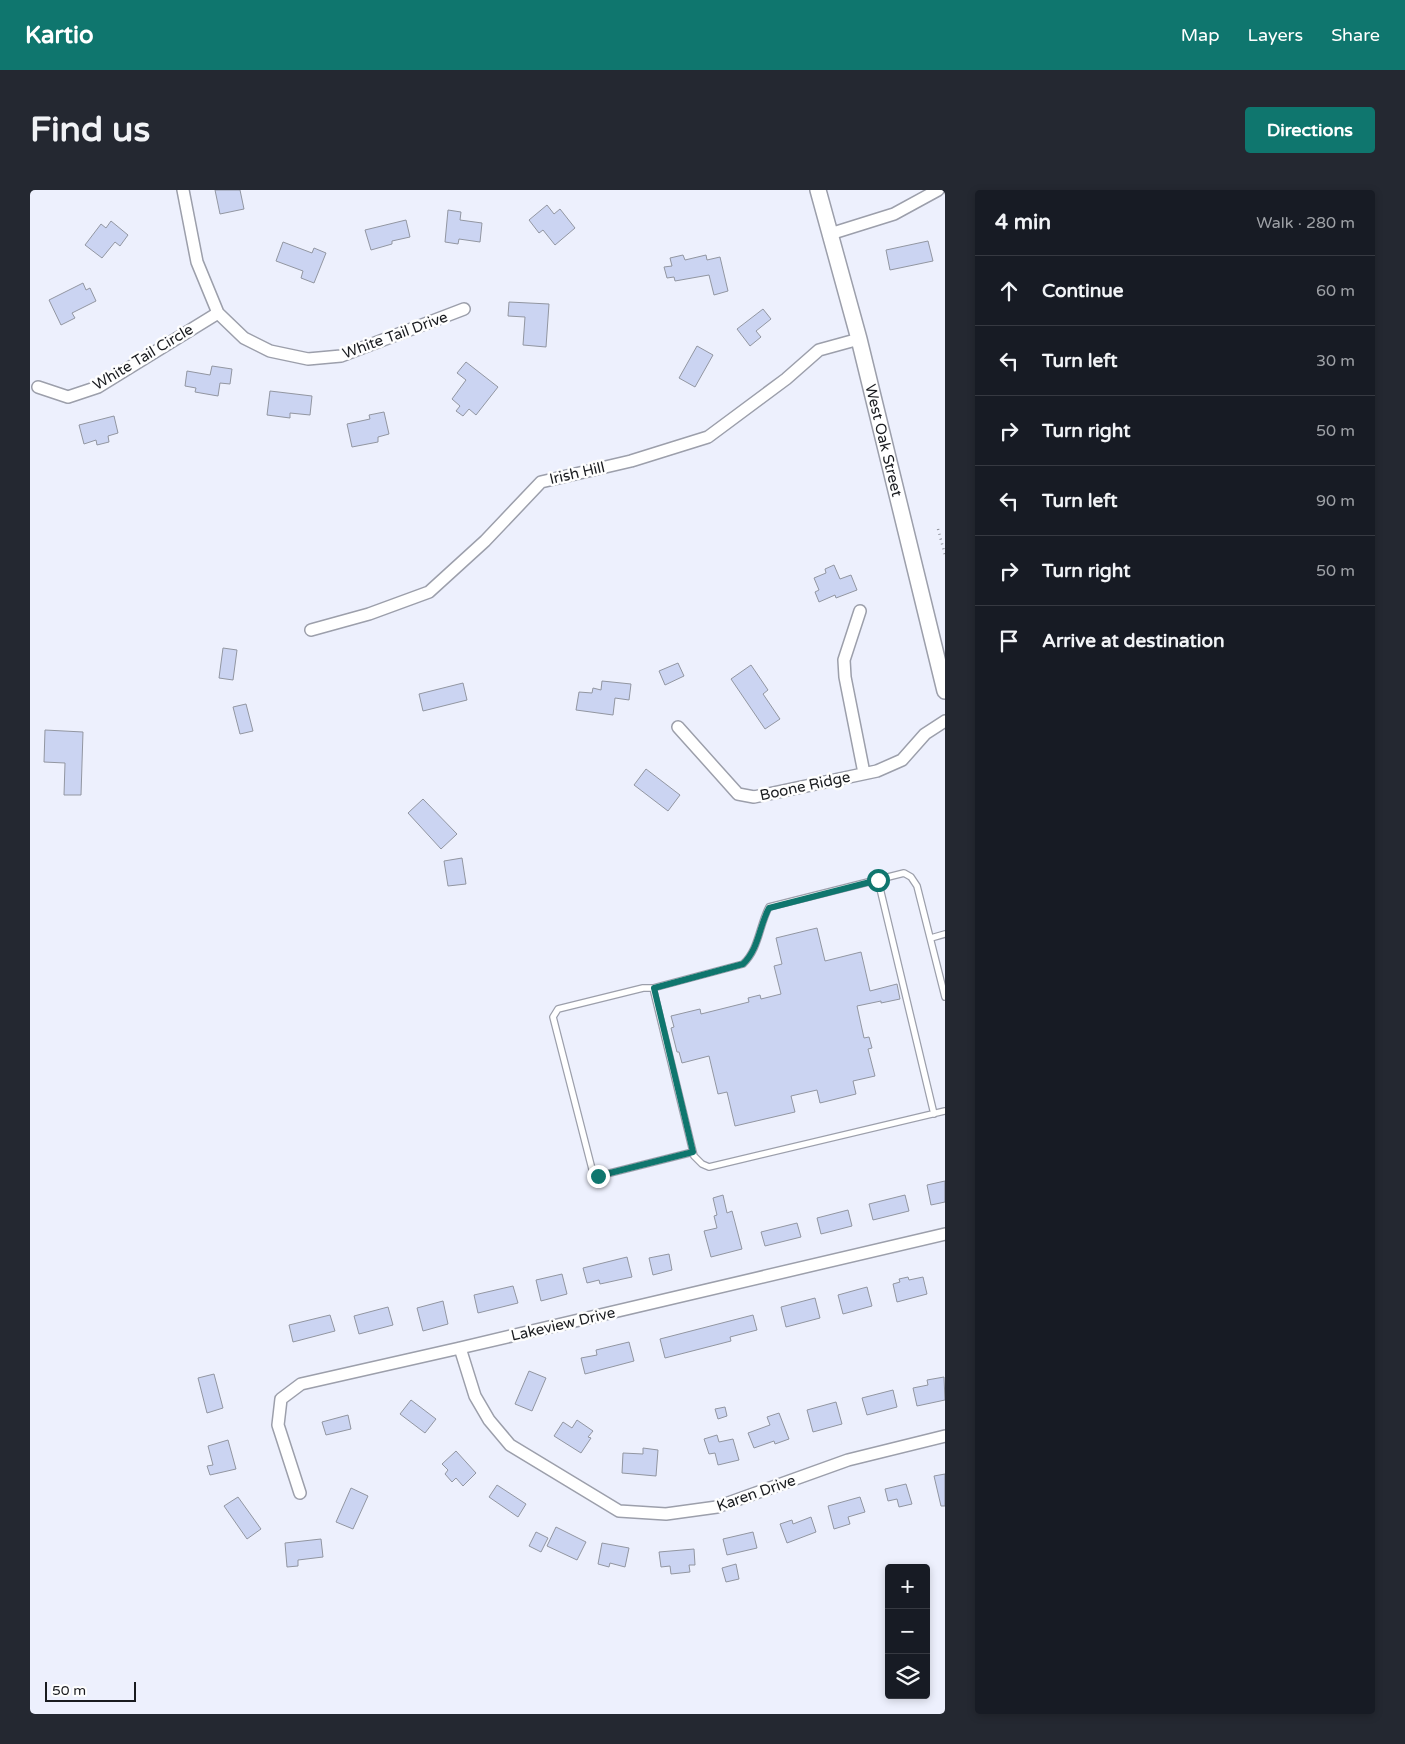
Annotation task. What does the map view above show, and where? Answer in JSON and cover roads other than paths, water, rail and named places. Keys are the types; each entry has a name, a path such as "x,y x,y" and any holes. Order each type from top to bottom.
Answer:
{"main road":[{"name":"West Oak Street","path":"818,190 859,339 945,691"}],"street":[{"path":"183,190 197,262 218,313"},
{"path":"830,234 894,214 938,190"},
{"name":"White Tail Drive","path":"218,313 244,338 261,347 270,351 308,359 340,356 464,309"},
{"name":"White Tail Circle","path":"38,387 68,397 98,387 218,313"},
{"name":"Irish Hill","path":"311,630 369,614 429,592 485,541 541,482 631,461 708,437 786,379 818,350 859,339"},
{"path":"860,611 844,660 845,677 864,773"},
{"name":"Boone Ridge","path":"678,727 738,794 754,797 877,771 902,760 925,734 945,721"},
{"name":"Lakeview Drive","path":"300,1493 278,1425 281,1399 301,1384 945,1234"},
{"name":"Karen Drive","path":"460,1348 475,1396 489,1420 510,1445 618,1511 666,1514 717,1508 848,1460 945,1436"}],"lane":[{"path":"693,1152 598,1176 592,1168 553,1017 558,1009 643,988 654,988 743,964 749,958 755,946 769,908 904,873 912,877 917,886 945,997"},
{"path":"878,880 934,1114"},
{"path":"931,938 945,934"},
{"path":"654,988 694,1156 702,1164 709,1167 945,1111"}]}
